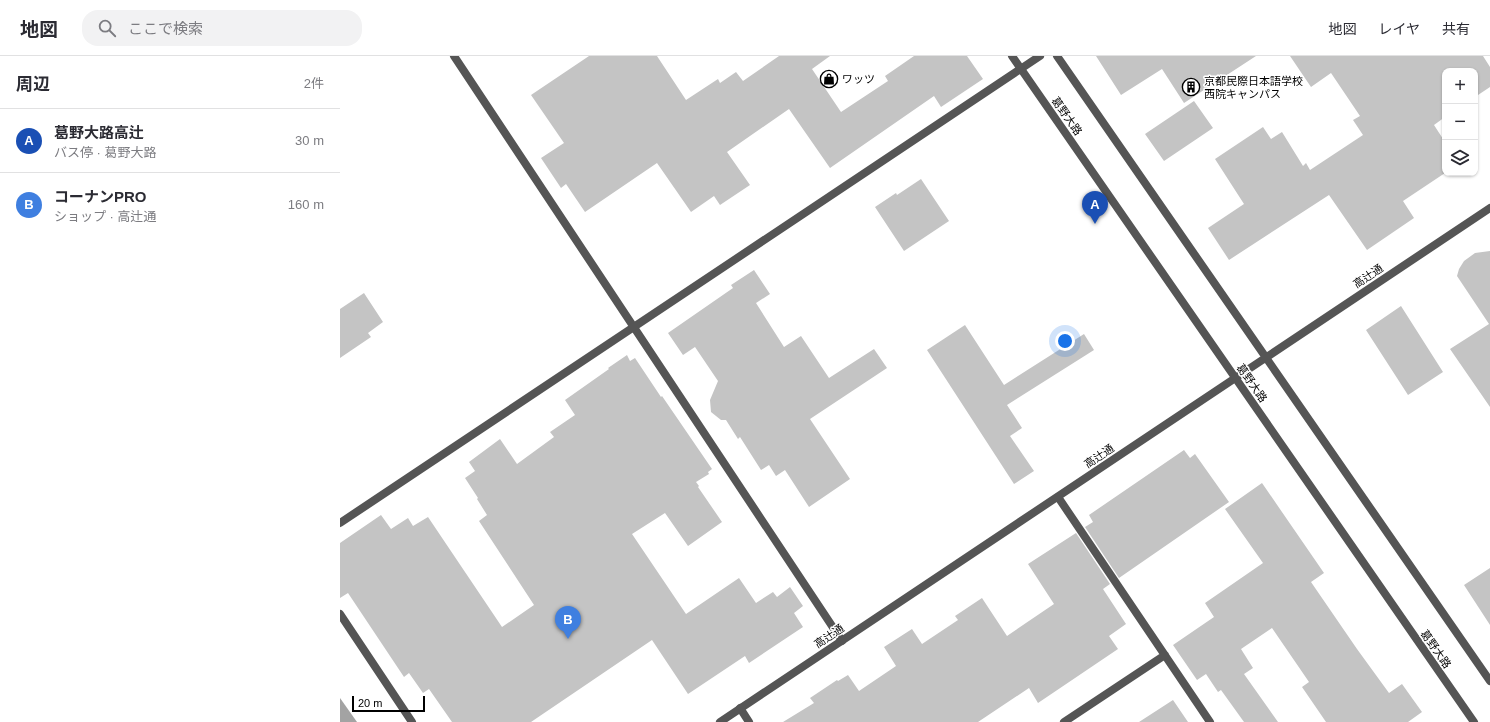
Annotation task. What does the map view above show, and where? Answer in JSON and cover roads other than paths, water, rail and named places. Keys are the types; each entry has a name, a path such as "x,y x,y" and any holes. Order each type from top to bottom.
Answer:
{"street":[{"path":"454,56 842,641"},
{"name":"葛野大路","path":"1012,56 1474,722"},
{"path":"340,523 1040,56"},
{"path":"1057,56 1490,681"},
{"name":"高辻通","path":"720,722 1490,208"},
{"path":"1058,497 1210,722"},
{"path":"340,614 412,722"},
{"path":"1064,722 1165,655"},
{"path":"740,708 749,722"}],"place":[{"name":"ワッツ","path":"829,79"},
{"name":"京都民際日本語学校 西院キャンパス","path":"1191,87"},
{"name":"葛野大路高辻","path":"1095,224"},
{"name":"コーナンPRO","path":"568,639"}]}
